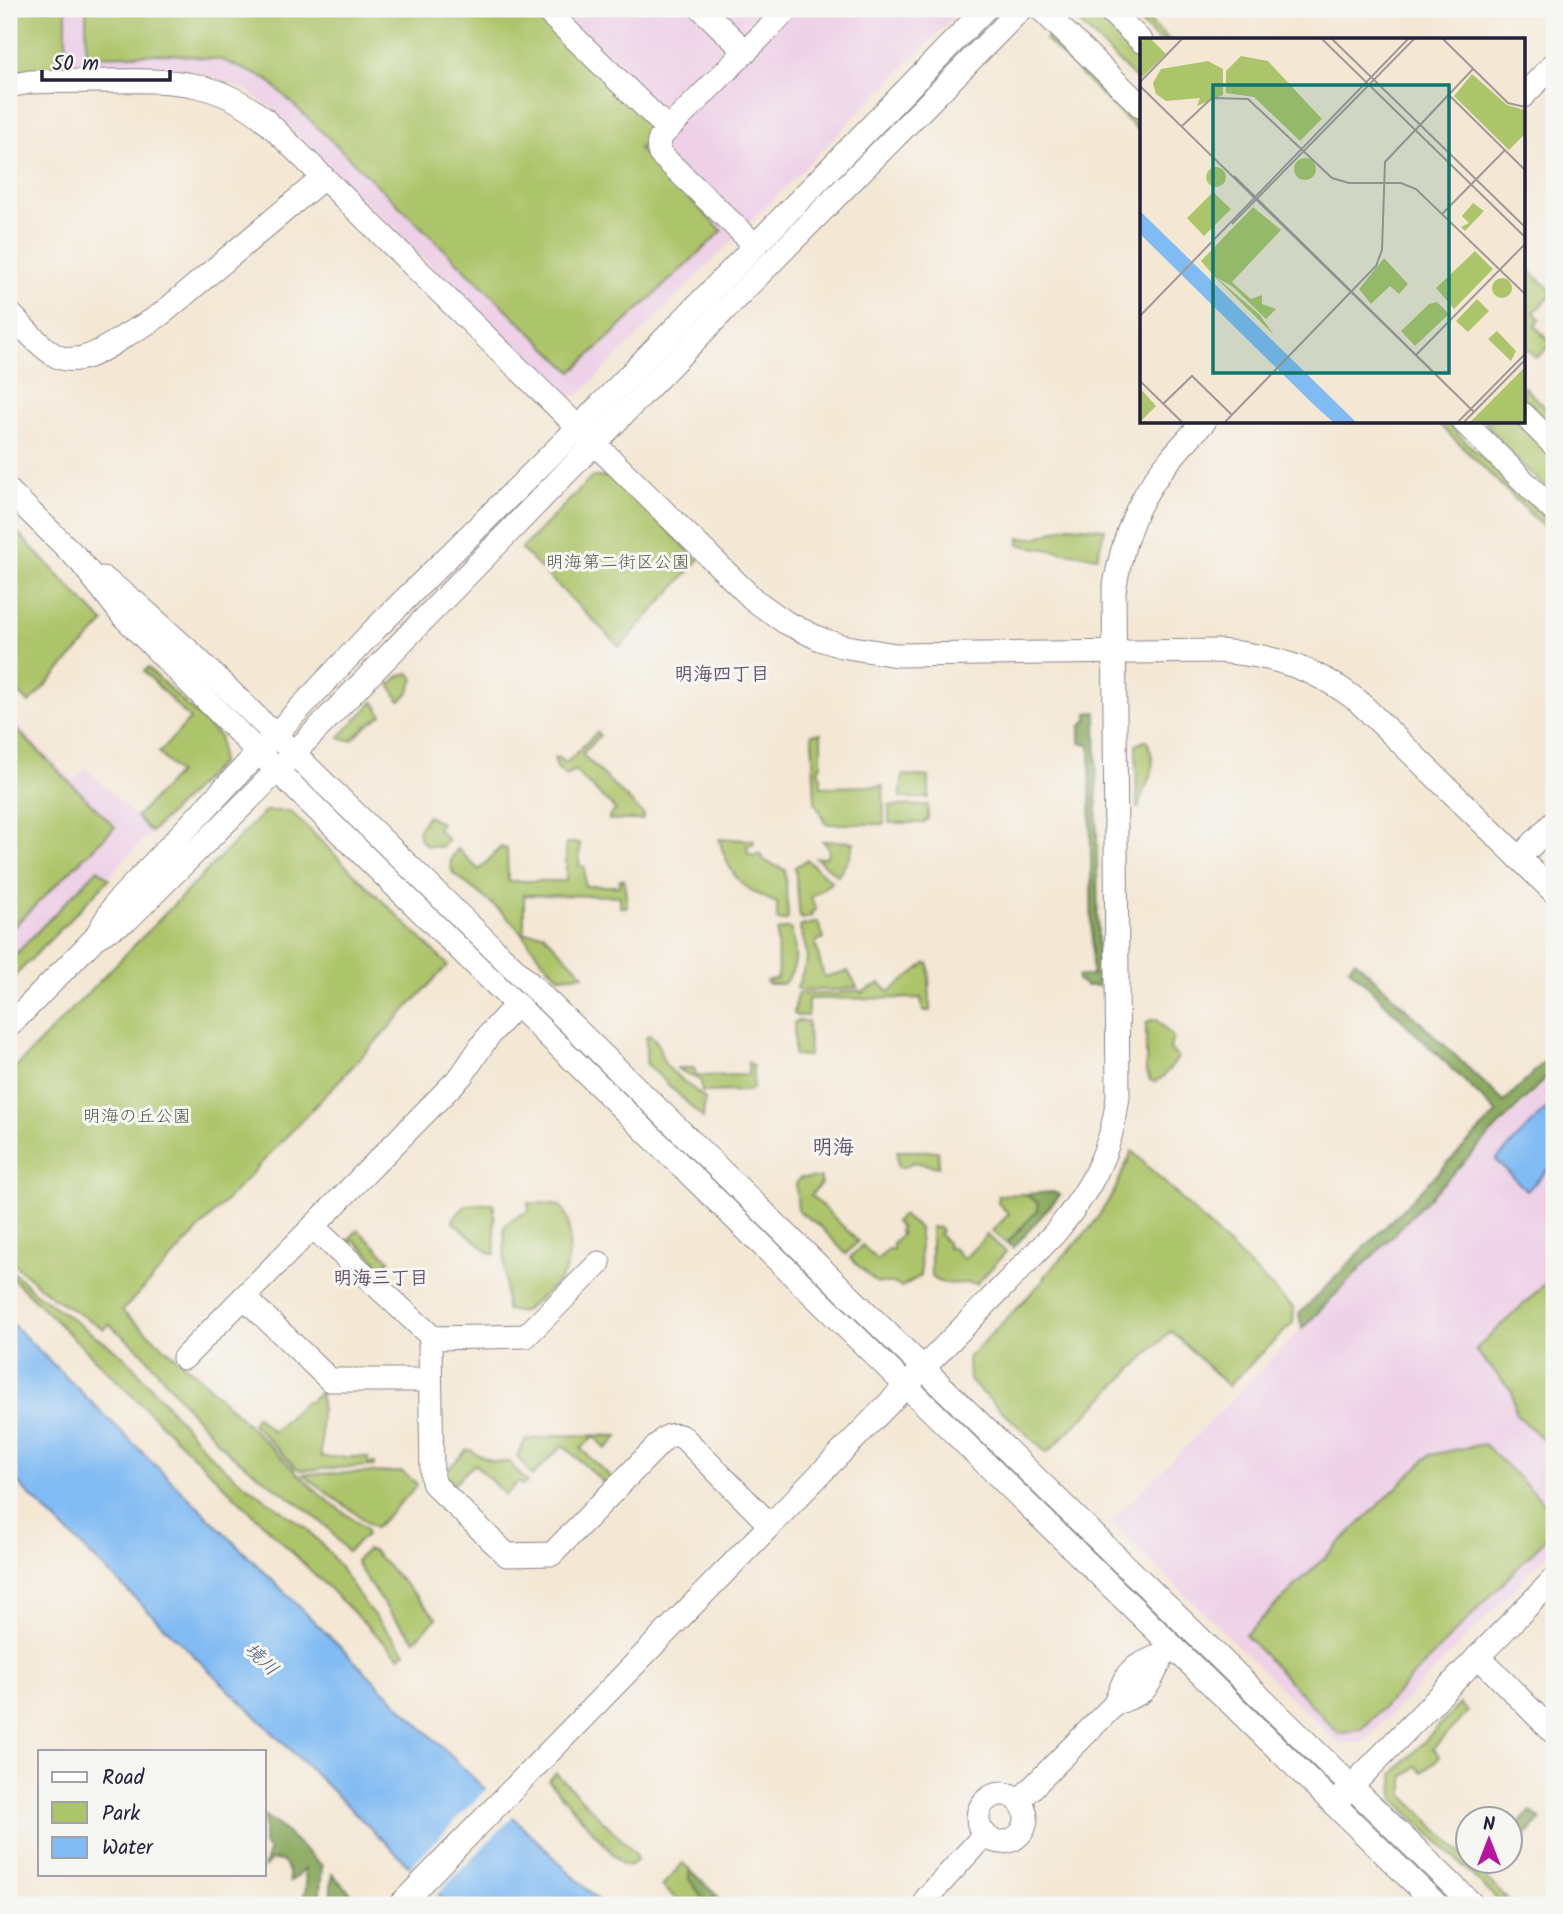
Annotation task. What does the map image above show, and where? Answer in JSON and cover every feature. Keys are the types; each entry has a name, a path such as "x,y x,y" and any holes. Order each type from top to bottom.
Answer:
{"street":[{"path":"545,9 668,129"},
{"path":"702,9 746,52"},
{"path":"755,245 660,154 657,144 668,129 788,9"},
{"path":"9,1026 96,938 128,919 277,770 586,436 755,245 985,9"},
{"path":"96,938 115,904 374,630 586,436 1021,9"},
{"path":"1041,9 1140,105"},
{"path":"1108,9 1140,40"},
{"path":"1524,95 1554,64"},
{"path":"9,86 40,82 171,80 212,89 248,106 754,600 785,622 817,638 841,646 896,655 1219,650 1265,656 1308,670 1343,689 1358,701 1554,892"},
{"path":"9,313 54,355 70,360 109,347 165,312 323,178"},
{"path":"1524,415 1554,445"},
{"path":"400,1905 1054,1234 1078,1205 1102,1162 1115,1120 1119,1073 1114,591 1123,543 1135,511 1158,473 1202,424"},
{"path":"1466,424 1554,511"},
{"path":"11,499 79,561 146,612 275,735 1473,1905"},
{"path":"79,561 122,616 905,1385 1166,1650 1335,1804 1437,1905"},
{"path":"1519,858 1554,822"},
{"path":"184,1358 462,1075 485,1039 517,1004"},
{"path":"313,1227 433,1338 526,1336 599,1263"},
{"path":"244,1297 330,1380 430,1380"},
{"path":"433,1338 430,1346 430,1380 434,1484 507,1555 552,1554 671,1434 684,1438 770,1525"},
{"path":"1335,1804 1554,1579"},
{"path":"1019,1801 1115,1704 1142,1692 1166,1650"},
{"path":"1478,1656 1554,1733"},
{"path":"1003,1794 1011,1795 1019,1801 1025,1814 1025,1822 1017,1836 1003,1842 985,1835 978,1819 981,1805 987,1799 1003,1794"},
{"path":"927,1898 985,1835"}],"shaded area":[{"path":"9,9 962,9 578,396 564,397 270,108 248,91 215,77 173,68 34,69 9,72"},
{"path":"9,718 73,781 86,768 151,832 9,980"},
{"path":"1554,1073 1554,1548 1363,1743 1337,1743 1111,1522"}],"green space":[{"path":"9,9 66,9 66,69 9,72"},
{"path":"86,9 533,9 654,126 652,136 639,149 722,231 572,372 267,79 222,60 171,54 86,56"},
{"path":"1074,9 1095,9 1140,53 1140,83 1069,12"},
{"path":"1127,9 1136,9 1167,38 1156,38"},
{"path":"1051,34 1140,120 1140,132 1045,39"},
{"path":"1524,252 1530,258 1524,264"},
{"path":"1524,266 1554,293 1534,312 1540,319 1535,326 1552,344 1536,358 1524,345"},
{"path":"1524,387 1554,416 1554,428 1524,398"},
{"path":"1439,424 1448,424 1554,527 1554,537"},
{"path":"1487,424 1519,424 1554,458 1554,496 1511,454"},
{"name":"明海第二街区公園","path":"592,477 612,477 699,560 620,647 521,549"},
{"path":"1068,526 1105,529 1097,557 1019,545 1019,538 1036,538"},
{"path":"9,534 19,534 104,623 29,703 9,682"},
{"path":"148,668 220,737 221,763 151,832 136,817 178,773 159,753 190,719 144,671"},
{"path":"410,673 414,679 409,692 399,700 390,685 400,675"},
{"path":"374,701 382,715 352,740 339,737"},
{"path":"1096,712 1098,986 1086,986 1078,980 1078,976 1092,976 1090,744 1080,743 1080,727 1087,720 1087,713"},
{"path":"9,722 115,827 9,931"},
{"path":"597,732 600,736 582,754 644,815 642,820 609,820 609,816 616,810 574,770 567,776 557,768 554,758 566,763"},
{"path":"821,733 821,764 818,771 821,787 883,786 884,824 826,824 815,802 812,734"},
{"path":"1147,740 1152,769 1137,808 1136,745"},
{"path":"903,775 929,777 929,798 900,798"},
{"path":"928,805 928,819 923,823 889,823 889,806"},
{"name":"明海の丘公園","path":"265,811 290,811 448,965 122,1311 199,1377 319,1494 366,1529 366,1535 347,1552 328,1528 312,1514 230,1454 190,1411 142,1352 109,1324 104,1329 52,1297 9,1260 9,1074"},
{"path":"427,816 441,823 437,829 448,840 441,847 427,846 420,839 418,831"},
{"path":"719,839 753,840 754,843 747,846 748,853 754,856 759,853 765,861 785,870 788,918 785,921 777,920 777,903 754,892 738,880 727,863"},
{"path":"370,841 799,1259 826,1294 408,888"},
{"path":"823,841 854,842 849,858 838,876 816,858 827,857 829,848"},
{"path":"566,843 580,843 579,866 585,867 585,886 619,886 620,879 624,879 627,907 620,907 620,896 524,895 524,933 543,933 584,975 560,977 509,919 453,873 451,863 458,849 479,870 501,847 507,849 508,881 566,881"},
{"path":"807,860 832,882 811,897 816,910 811,912 812,916 802,919 795,867"},
{"path":"98,869 109,879 9,982 9,961"},
{"path":"818,922 824,938 815,942 824,977 848,971 857,987 840,990 797,988 807,960 800,928"},
{"path":"788,928 791,930 794,945 792,971 783,984 769,984 766,981 778,978 777,931"},
{"path":"1355,960 1504,1102 1554,1052 1554,1069 1302,1329 1299,1314 1497,1113 1349,968"},
{"path":"926,963 929,964 930,1011 923,1011 921,998 808,999 808,1016 794,1014 797,994 836,994 859,990 861,993 880,983 889,992"},
{"path":"1157,1020 1173,1037 1170,1049 1178,1058 1163,1077 1155,1082 1150,1080 1146,1072 1146,1024"},
{"path":"808,1021 809,1056 794,1055 794,1023"},
{"path":"649,1035 658,1045 668,1067 705,1099 703,1118 646,1063 646,1038"},
{"path":"748,1062 753,1066 753,1088 748,1091 702,1092 701,1081 676,1068 694,1068 696,1076 748,1075"},
{"path":"897,1151 938,1151 939,1167 913,1162 905,1167 898,1167"},
{"path":"1132,1151 1294,1309 1293,1323 1228,1386 1171,1331 1047,1453 969,1380 968,1358 1092,1226 1114,1192"},
{"path":"800,1178 821,1178 821,1184 811,1195 858,1241 846,1254 820,1226 798,1211 796,1184"},
{"path":"1053,1192 1060,1195 1013,1248 1007,1243 1038,1210 1038,1203 1025,1194"},
{"path":"1025,1194 1038,1203 1038,1210 1007,1243 992,1231 1009,1214 998,1203 998,1195"},
{"path":"494,1203 495,1254 491,1254 453,1222 454,1217 467,1205"},
{"path":"528,1203 554,1204 565,1212 569,1228 568,1257 565,1271 558,1282 525,1310 518,1312 506,1310 504,1227 511,1220 529,1211"},
{"path":"902,1215 919,1228 921,1276 901,1287 893,1283 877,1283 850,1258 862,1245 877,1260 888,1249 893,1249 893,1243 902,1234 899,1231 901,1228 895,1222"},
{"path":"931,1227 939,1228 942,1231 939,1234 948,1248 953,1248 964,1259 987,1235 1006,1252 977,1284 937,1281 931,1272"},
{"path":"358,1230 390,1260 374,1275 369,1269 376,1261 354,1240 347,1247 344,1244"},
{"path":"12,1271 34,1292 125,1357 209,1454 235,1477 307,1529 329,1552 367,1607 405,1652 399,1657 9,1275"},
{"path":"1554,1275 1554,1450 1516,1414 1512,1391 1475,1350"},
{"path":"319,1393 321,1457 368,1457 368,1463 374,1463 374,1466 302,1470 296,1468 252,1423 256,1416 273,1432 306,1401 309,1402"},
{"path":"554,1435 619,1436 606,1449 594,1436 581,1449 614,1480 607,1486 563,1445 532,1476 517,1456 526,1440"},
{"path":"1484,1444 1554,1512 1554,1530 1362,1729 1339,1734 1245,1635 1430,1455"},
{"path":"467,1450 488,1460 509,1462 527,1482 523,1486 518,1482 505,1495 475,1464 453,1484 446,1471"},
{"path":"1008,1464 1321,1768 1316,1774 1042,1507"},
{"path":"402,1472 417,1484 416,1487 375,1528 303,1474"},
{"path":"367,1550 373,1551 437,1618 415,1640 391,1614 357,1565 356,1560"},
{"path":"1460,1704 1468,1712 1433,1748 1440,1756 1423,1773 1416,1766 1404,1776 1404,1796 1454,1846 1454,1857 1394,1799 1393,1774"},
{"path":"556,1773 635,1853 637,1860 629,1866 622,1864 548,1780"},
{"path":"1531,1811 1541,1820 1524,1838 1524,1818"},
{"path":"266,1817 276,1823 322,1866 319,1905 301,1905 306,1888 305,1869 290,1882 283,1862 270,1861 266,1866 269,1850 266,1847"},
{"path":"683,1863 689,1869 689,1879 706,1902 718,1897 726,1905 683,1905 662,1886"},
{"path":"689,1869 718,1897 706,1902 689,1879"},
{"path":"332,1874 355,1897 347,1905 330,1905"},
{"path":"1473,1876 1484,1876 1513,1905 1503,1905"}],"water":[{"path":"1549,1106 1554,1111 1554,1163 1527,1191 1496,1160"},
{"name":"境川","path":"9,1321 603,1905 449,1905 9,1475"}],"pier":[{"path":"488,1787 515,1814 435,1897 407,1870"}],"district":[{"name":"明海四丁目","path":"722,675"},
{"name":"明海","path":"833,1148"},
{"name":"明海三丁目","path":"381,1279"}]}
